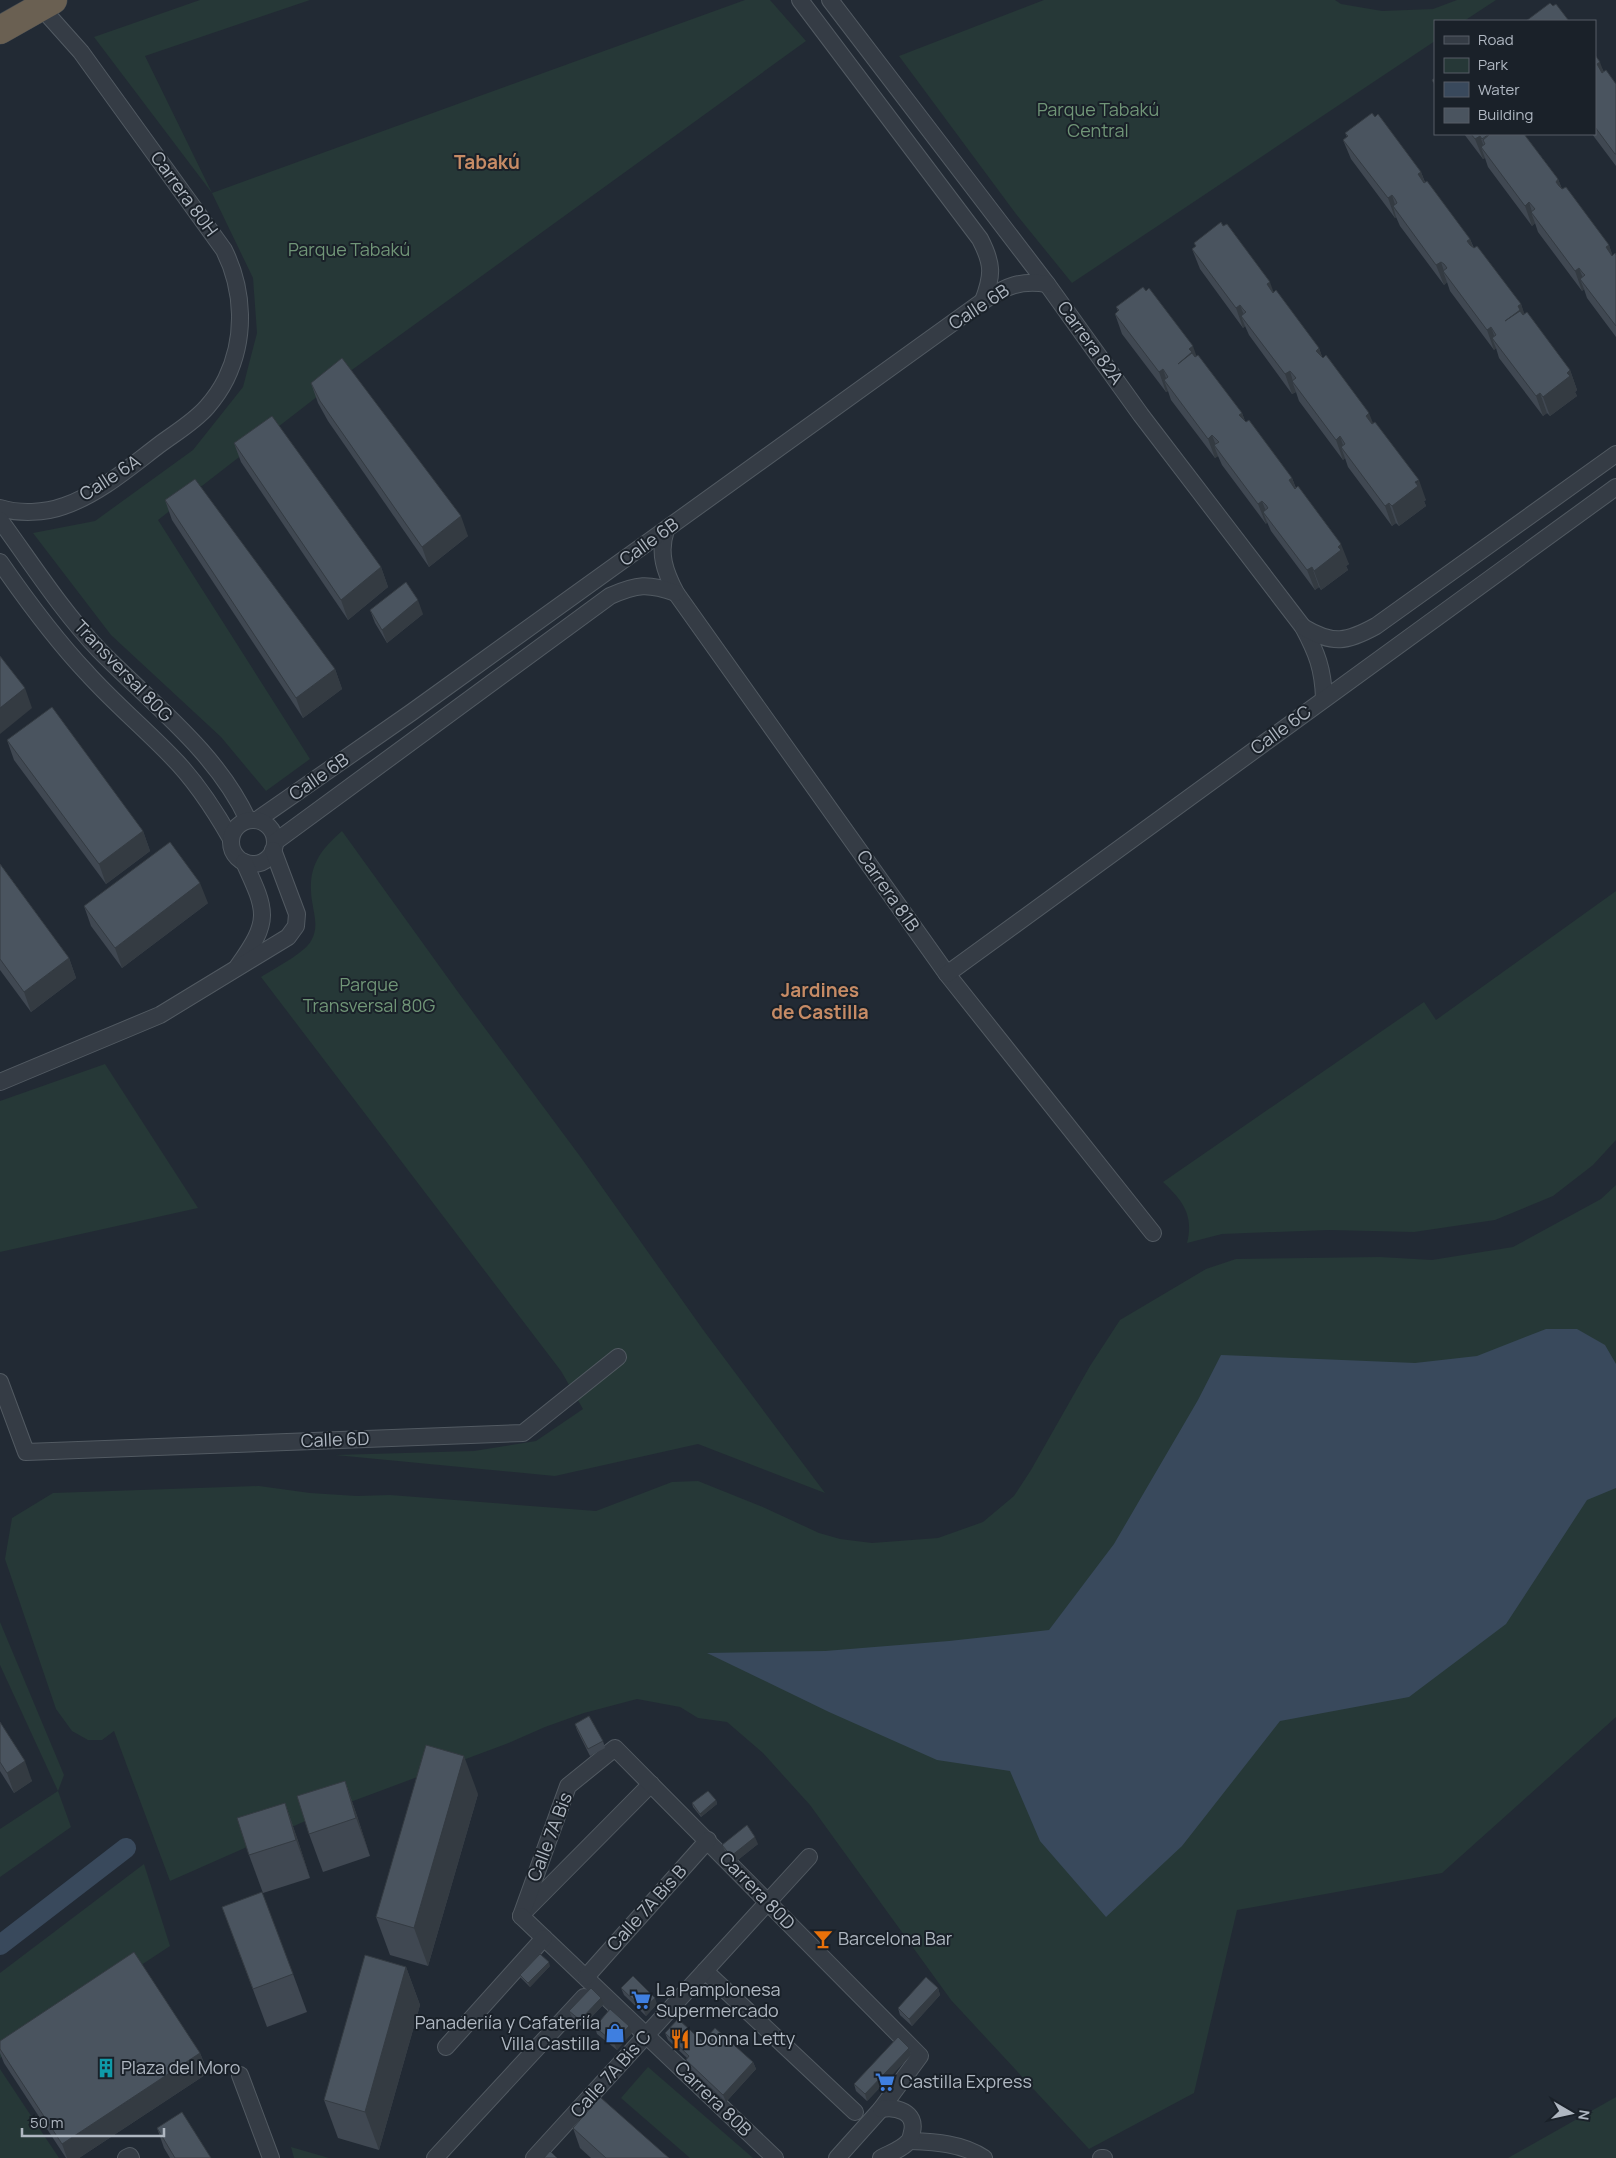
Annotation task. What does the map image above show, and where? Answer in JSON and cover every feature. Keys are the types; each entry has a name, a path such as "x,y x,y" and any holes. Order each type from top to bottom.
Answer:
{"highway":[{"path":"0,30 46,3"}],"street":[{"path":"800,0 980,239 991,263 991,281 984,301"},
{"name":"Carrera 82A","path":"830,0 1047,284 1141,415 1303,628 1320,662 1324,698"},
{"name":"Carrera 80H","path":"46,3 210,229 232,265 241,318 236,354 226,378 206,408"},
{"name":"Calle 6B","path":"252,820 404,718 984,301 1015,284 1031,282 1047,284"},
{"name":"Calle 6A","path":"0,508 19,512 45,511 64,506 85,497 114,478 206,408"},
{"path":"1303,628 1329,640 1344,640 1376,626 1616,454"},
{"name":"Calle 6C","path":"947,974 1616,487"},
{"name":"Transversal 80G","path":"0,520 64,609 86,636 208,760 252,820"},
{"name":"Carrera 81B","path":"666,530 662,542 662,554 664,565 676,593 947,974 1153,1233"},
{"name":"Transversal 80G","path":"0,562 48,628 87,674 193,780 210,802 231,839"},
{"name":"Calle 6B","path":"274,846 610,596 638,585 651,585 676,593"},
{"path":"0,1082 140,1025 188,1000 288,938 296,926 297,914 274,846 270,828 252,820 240,824 234,830 231,839 232,848 236,856 244,862 258,892 262,907 263,924 252,946 235,970"},
{"path":"244,862 258,863 264,861 274,846"},
{"name":"Calle 6D","path":"0,1382 26,1452 523,1433 618,1357"},
{"name":"Carrera 80D","path":"615,1748 920,2056 881,2109"},
{"name":"Calle 7A Bis","path":"521,1916 568,1786 615,1748"},
{"path":"521,1916 651,1784"},
{"name":"Calle 7A Bis B","path":"435,2158 590,1981 708,1840"},
{"name":"Calle 7A Bis C","path":"534,2158 809,1857"},
{"name":"Carrera 80B","path":"521,1916 774,2158"},
{"path":"446,2047 544,1938"},
{"path":"705,1971 855,2112"},
{"path":"240,2075 271,2158"},
{"path":"837,2158 881,2109 891,2107 901,2109 912,2119 913,2128 910,2141 900,2149 881,2158"},
{"path":"910,2141 958,2146 984,2158"}],"green space":[{"path":"200,0 310,0 145,56 212,193 94,37"},
{"name":"Parque Tabakú","path":"745,0 770,0 806,41 349,372 158,520 310,759 266,791 221,737 111,635 33,533 95,521 193,450 243,387 257,333 253,278 212,193"},
{"name":"Parque Tabakú Central","path":"1044,0 1335,0 1341,4 1382,11 1433,9 1457,0 1496,0 1466,20 1434,20 1434,42 1072,283 1016,214 899,56"},
{"name":"Parque Transversal 80G","path":"342,831 582,1159 704,1331 825,1493 698,1444 555,1476 335,1455 474,1451 536,1441 583,1409 561,1371 261,977 295,956 311,941 315,931 311,889 313,870 321,853"},
{"path":"1616,891 1616,1140 1593,1165 1553,1196 1495,1220 1414,1232 1328,1230 1222,1234 1187,1243 1189,1233 1188,1216 1181,1202 1163,1182 1424,1002 1436,1020"},
{"path":"105,1064 198,1208 0,1252 0,1101"},
{"path":"1616,1185 1616,1717 1442,1873 1237,1910 1194,2093 1089,2149 951,2000 810,1805 763,1753 727,1722 698,1718 680,1707 637,1699 584,1713 337,1807 170,1881 114,1731 102,1740 88,1740 72,1731 56,1709 5,1559 12,1518 53,1493 259,1486 310,1493 357,1496 390,1495 596,1511 672,1482 698,1481 765,1508 819,1533 840,1539 872,1543 938,1538 983,1522 1014,1496 1031,1470 1090,1366 1120,1320 1206,1269 1236,1259 1380,1257 1432,1260 1513,1247 1601,1199"},
{"path":"0,1622 64,1775 58,1791 0,1665"},
{"path":"58,1791 71,1827 0,1877 0,1829"},
{"path":"144,1864 170,1946 0,2058 0,1973"},
{"path":"648,2067 753,2158 690,2158 621,2098"},
{"path":"0,2069 59,2158 0,2158"},
{"path":"1616,2097 1616,2158 1508,2158"},
{"path":"291,2147 329,2158 294,2158"}],"water":[{"path":"1546,1329 1577,1329 1605,1345 1616,1364 1616,1488 1587,1500 1506,1624 1409,1697 1280,1721 1182,1846 1106,1917 1040,1841 1010,1771 937,1760 829,1712 707,1653 825,1651 949,1641 1049,1630 1114,1544 1198,1400 1221,1355 1415,1363 1477,1356"}],"building":[{"path":"1550,3 1553,6 1556,4 1568,20 1527,20"},
{"path":"1596,56 1600,62 1597,64 1602,73 1606,70 1616,84 1615,154 1596,128"},
{"path":"1372,113 1375,117 1378,114 1421,172 1418,174 1424,183 1427,181 1470,239 1467,241 1470,245 1474,248 1477,246 1521,304 1518,306 1520,310 1505,321 1520,311 1523,315 1527,312 1570,370 1567,373 1570,376 1543,397 1540,393 1536,396 1492,338 1496,335 1491,327 1487,330 1443,271 1447,268 1444,264 1441,262 1436,265 1393,206 1397,203 1392,195 1388,198 1343,140 1348,136 1345,133"},
{"path":"1472,135 1488,135 1482,139 1480,136 1475,139"},
{"path":"1489,135 1525,135 1558,179 1556,182 1559,186 1562,189 1566,187 1609,245 1606,247 1612,256 1615,253 1616,326 1580,279 1585,275 1579,268 1575,271 1531,212 1535,209 1529,202 1525,206 1481,147 1485,144 1483,140"},
{"path":"1221,222 1223,226 1227,224 1270,282 1267,284 1273,293 1276,290 1319,348 1316,351 1323,358 1326,355 1369,413 1366,416 1372,424 1375,422 1419,480 1415,482 1418,486 1392,506 1389,503 1385,506 1341,447 1345,444 1340,436 1336,440 1292,381 1296,378 1290,371 1285,374 1241,316 1246,312 1240,305 1236,308 1192,249 1196,246 1194,243"},
{"path":"1143,287 1146,291 1149,288 1193,346 1189,349 1192,352 1178,364 1192,353 1195,357 1198,355 1242,413 1239,415 1246,422 1249,420 1292,478 1289,480 1295,489 1298,486 1341,544 1338,547 1341,550 1314,571 1312,567 1307,570 1263,512 1268,508 1266,505 1262,501 1258,504 1214,445 1219,442 1212,435 1208,439 1164,380 1168,377 1163,369 1159,372 1115,314 1119,310 1116,307"},
{"path":"342,358 461,516 422,547 320,401 311,383"},
{"path":"272,416 381,567 341,600 234,443"},
{"path":"195,479 335,669 296,698 165,500"},
{"path":"406,582 418,600 382,630 370,610"},
{"path":"0,656 25,688 0,708"},
{"path":"52,707 143,831 99,864 7,740"},
{"path":"170,842 200,883 115,948 84,906"},
{"path":"0,864 69,958 24,992 0,959"},
{"path":"589,1716 603,1741 588,1749 575,1724"},
{"path":"0,1722 25,1761 7,1773 0,1762"},
{"path":"426,1745 464,1756 414,1928 376,1917"},
{"path":"345,1781 356,1818 309,1834 297,1796"},
{"path":"708,1791 716,1800 700,1814 692,1803"},
{"path":"285,1803 296,1840 249,1855 237,1818"},
{"path":"747,1825 755,1837 731,1856 722,1845"},
{"path":"262,1892 293,1974 253,1989 222,1907"},
{"name":"Plaza del Moro","path":"134,1952 200,2053 62,2144 0,2049 0,2041"},
{"path":"540,1954 549,1962 528,1983 520,1975"},
{"path":"365,1955 406,1967 365,2112 324,2100"},
{"name":"La Pamplonesa Supermercado","path":"633,1976 655,1998 643,2009 621,1988"},
{"path":"926,1977 938,1988 909,2019 898,2008"},
{"path":"591,1988 601,1998 580,2020 569,2011"},
{"name":"Panaderiía y Cafateriía Villa Castilla","path":"610,2009 629,2026 614,2043 595,2027"},
{"path":"678,2019 703,2042 715,2028 753,2062 723,2095 686,2060 689,2056 665,2033"},
{"path":"898,2037 909,2048 865,2094 854,2084"},
{"path":"600,2097 669,2158 606,2158 573,2128"},
{"path":"182,2112 211,2158 175,2158 157,2128"},
{"path":"550,2151 557,2158 544,2158"}],"waterway":[{"path":"0,1945 126,1848"}],"place":[{"name":"Barcelona Bar","path":"823,1939"},
{"name":"La Pamplonesa Supermercado","path":"641,2000"},
{"name":"Panaderiía y Cafateriía Villa Castilla","path":"615,2033"},
{"name":"Donna Letty","path":"680,2039"},
{"name":"Plaza del Moro","path":"106,2068"},
{"name":"Castilla Express","path":"885,2082"}],"district":[{"name":"Tabakú","path":"487,162"},
{"name":"Jardines de Castilla","path":"820,1001"}]}
